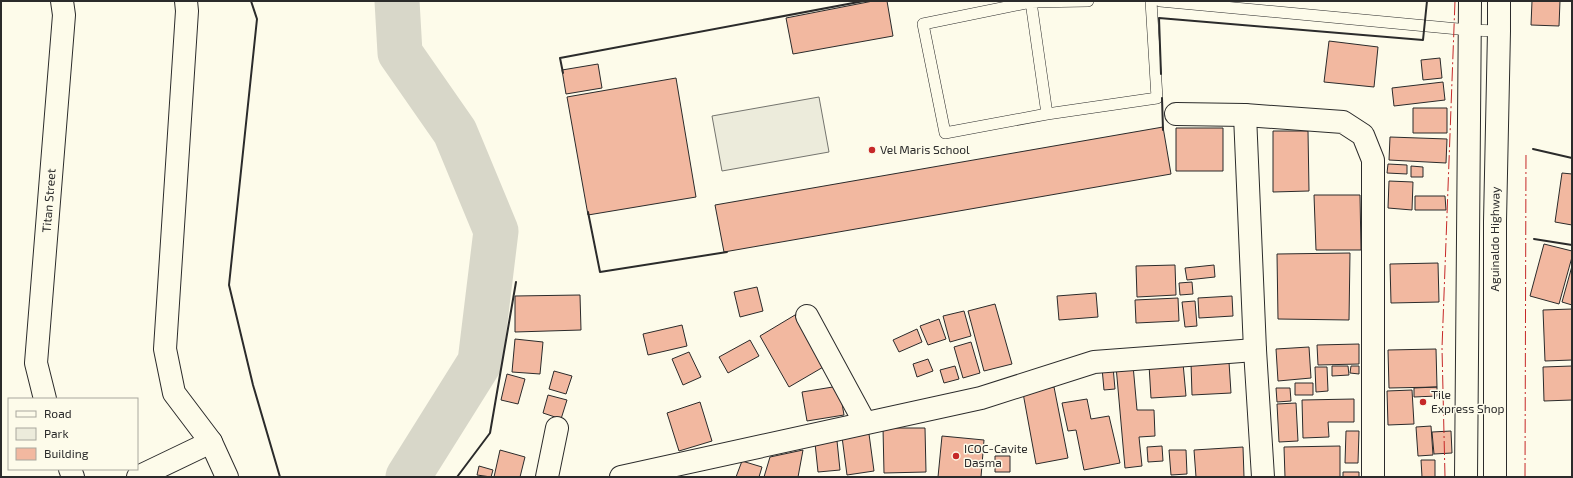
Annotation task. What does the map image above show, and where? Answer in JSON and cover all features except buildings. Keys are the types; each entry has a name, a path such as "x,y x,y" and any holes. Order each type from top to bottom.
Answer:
{"main road":[{"name":"Titan Street","path":"45,398 36,363 64,15 62,1"},
{"path":"186,1 187,11 165,349 174,393 210,442 227,477"},
{"path":"1466,477 1470,1"},
{"name":"Aguinaldo Highway","path":"1495,477 1495,221 1499,1"},
{"path":"1176,114 1245,115 1343,122 1363,135 1373,160 1373,477"},
{"path":"1245,115 1263,477"},
{"path":"808,316 865,423"},
{"path":"620,477 981,398 1094,362 1256,350"},
{"path":"548,477 557,428"},
{"path":"138,477 210,442"}],"lane":[{"path":"1088,1 1031,2 923,24 945,133 1047,114 1157,98 1151,1"},
{"path":"1160,1 1469,30 1499,31"},
{"path":"1031,2 1047,114"}],"green space":[{"path":"819,97 829,152 722,171 712,116"}],"waterway":[{"path":"397,1 400,53 455,132 496,231 480,362 408,477"}],"wall":[{"path":"251,1 257,19 229,285 253,385 280,477"},
{"path":"563,73 560,58 864,1"},
{"path":"1161,74 1159,18 1423,40 1427,1"},
{"path":"1162,98 1163,130"},
{"path":"1533,149 1572,158"},
{"path":"588,212 600,272 727,252"},
{"path":"1534,239 1572,245"},
{"path":"457,477 490,433 516,282"}],"power":[{"path":"1445,477 1442,348 1455,1"},
{"path":"1525,477 1526,153"}],"place":[{"name":"Vel Maris School","path":"872,150"},
{"name":"Tile Express Shop","path":"1423,402"},
{"name":"ICOC-Cavite Dasma","path":"956,456"}]}
